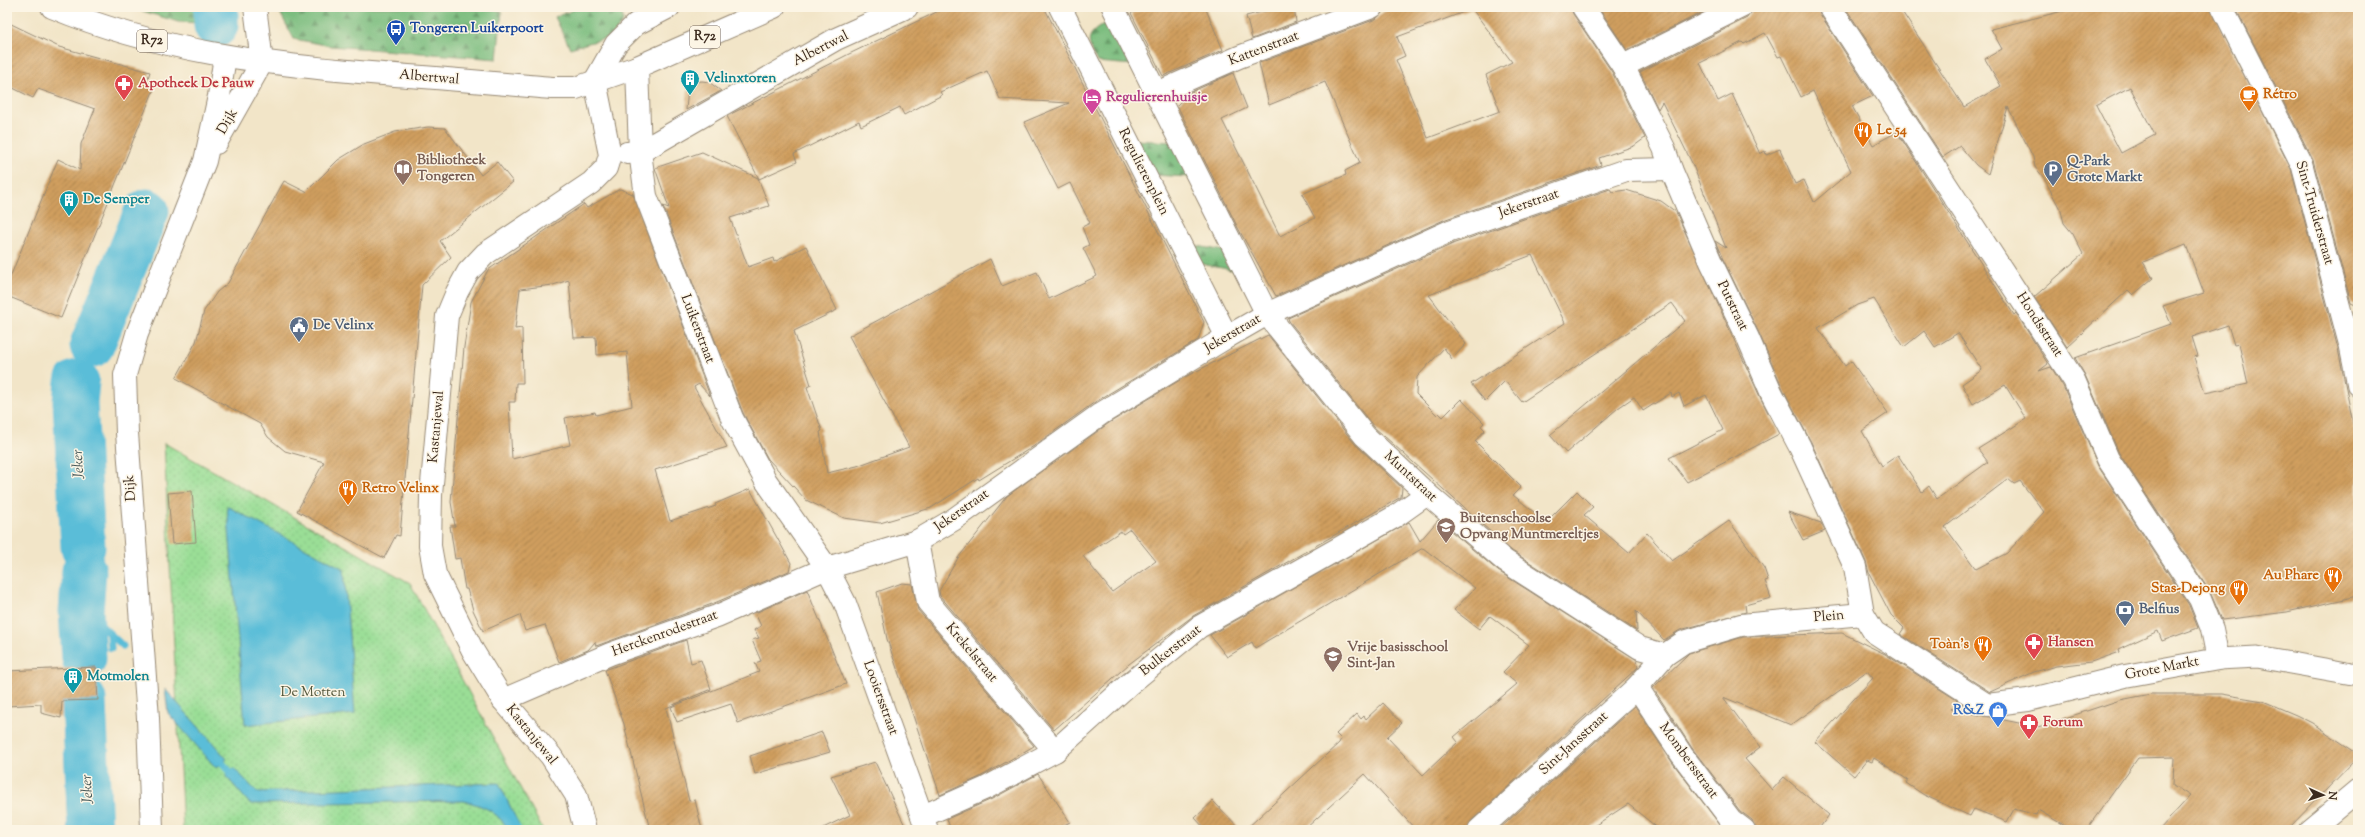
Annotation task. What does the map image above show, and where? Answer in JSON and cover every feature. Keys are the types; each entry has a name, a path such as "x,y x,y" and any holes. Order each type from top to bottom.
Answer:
{"street":[{"name":"R72","path":"52,7 82,20 137,37 185,49 262,62"},
{"path":"255,7 262,62"},
{"path":"610,155 595,81 616,44 636,24 669,7"},
{"name":"Albertwal","path":"262,62 552,88 576,88 637,67 774,7"},
{"name":"Albertwal","path":"610,155 640,152 836,39 907,7"},
{"name":"Regulierenplein","path":"1060,7 1227,336"},
{"path":"1113,7 1267,314"},
{"name":"Kattenstraat","path":"1157,93 1239,57 1372,7"},
{"name":"Putstraat","path":"1583,7 1624,66 1664,148 1670,169 1772,394 1800,447 1855,567 1862,614"},
{"path":"1624,66 1741,7"},
{"name":"Hondsstraat","path":"1830,7 2013,284 2074,380 2108,459 2200,599 2212,629 2218,658"},
{"name":"Sint-Truiderstraat","path":"2222,7 2302,165 2354,344 2358,386"},
{"name":"Dijk","path":"205,161 219,96 225,56"},
{"name":"Dijk","path":"152,829 148,718 126,433 125,375 137,334 205,161 262,62"},
{"name":"Luikerstraat","path":"637,67 640,152 646,196 732,418 766,480 827,568"},
{"name":"Kastanjewal","path":"585,830 576,795 550,756 503,700 473,651 446,599 435,574 430,546 431,496 447,316 468,272 485,254 591,183 606,168 610,155"},
{"name":"Jekerstraat","path":"827,568 917,541 953,520 1102,413 1227,336 1267,314 1450,231 1626,170 1670,169"},
{"name":"Muntstraat","path":"1267,314 1365,436 1427,494 1505,561 1640,648 1665,655"},
{"name":"Bulkerstraat","path":"925,823 1054,751 1127,686 1199,627 1396,516 1427,494"},
{"name":"Krekelstraat","path":"917,541 928,602 1054,751"},
{"name":"Herckenrodestraat","path":"503,700 610,654 717,616 827,568"},
{"name":"Looiersstraat","path":"827,568 845,603 925,823"},
{"name":"Plein","path":"1665,655 1684,642 1741,625 1862,614 1874,632 1971,695"},
{"name":"Sint-Jansstraat","path":"1479,830 1637,687 1665,655"},
{"name":"Grote Markt","path":"1971,695 1987,705 2007,704 2125,676 2218,658 2256,657 2358,675"},
{"name":"Mombersstraat","path":"1637,687 1682,755 1732,820 1744,830"},
{"path":"2310,830 2358,790"}],"green space":[{"path":"130,7 207,7 207,10 201,23 178,22"},
{"path":"277,7 449,7 502,11 497,59 331,46 294,39"},
{"path":"581,7 622,7 623,22 611,37 570,48 555,17"},
{"path":"1105,24 1111,24 1133,65 1097,62 1091,50 1089,40 1093,32"},
{"path":"1134,140 1173,142 1190,177 1152,175"},
{"path":"1187,244 1229,252 1238,271 1196,263"},
{"name":"De Motten","path":"164,443 410,583 543,830 183,830"}],"water":[{"path":"227,506 344,569 355,714 245,725"},
{"path":"165,689 227,759 216,768 168,713"},
{"path":"63,708 94,710 109,830 68,830"},
{"path":"234,768 257,792 499,783 519,825 509,830 495,814 478,805 464,801 250,804 225,775"}],"building":[{"path":"947,7 1044,7 1204,322 1198,340 1095,402 1034,446 979,480 978,478 931,508 880,523 844,518 806,500 768,459 743,413 663,206 669,208 655,168 702,152 758,178 769,206 730,218 748,267 773,258 774,262 806,246 837,310 794,331 811,385 807,387 822,431 820,432 827,473 857,466 909,447 849,336 990,259 1002,286 1037,272 1049,299 1097,276 1083,248 1089,245 1082,227 1090,223 1070,183 1058,189 1024,122 1069,103 1000,99 987,71 940,92 942,95 904,115 900,107 861,126 859,121 794,154 797,162 759,179 727,116 849,54"},
{"path":"1153,7 1205,7 1223,50 1163,76 1131,13"},
{"path":"1281,7 1294,7 1296,22 1252,39 1246,16"},
{"path":"1397,7 1571,7 1573,14 1612,72 1645,138 1634,146 1599,158 1601,165 1446,219 1276,296 1238,228 1177,105 1189,93 1233,73 1247,108 1222,120 1280,236 1315,218 1302,194 1346,175 1345,171 1360,163 1325,82 1269,105 1259,63 1376,19 1383,12","holes":["1472,9 1512,62 1486,75 1500,111 1428,138 1396,60 1405,56 1397,37"]},
{"path":"1598,7 1713,7 1627,50"},
{"path":"1761,7 1818,7 1820,14 1873,96 1852,106 1873,145 1897,132 2014,315 2016,313 2048,364 2039,371 2051,367 2063,386 2098,466 2189,605 2198,628 2162,641 2158,631 2119,649 2120,652 2091,662 2056,666 2034,672 1990,692 1900,634 1904,628 1891,615 1869,573 1866,562 1811,442 1783,389 1759,333 1722,257 1715,241 1726,248 1692,163 1662,102 1658,109 1640,72 1747,18 1753,8 1755,10","holes":["1765,33 1778,57 1781,56 1801,97 1813,91 1851,171 1814,202 1804,180 1795,184 1780,149 1766,155 1765,151 1760,154 1732,94 1718,101 1700,63 1742,42 1744,44","1874,299 1904,347 1924,331 1935,347 1958,333 1982,370 1962,384 1973,404 2005,385 2026,419 1978,449 1988,462 1937,499 1929,486 1922,492 1898,455 1882,466 1862,431 1888,413 1851,361 1845,366 1818,328 1857,305","2008,479 2014,484 2020,481 2044,512 2007,553 1976,569 1945,527"]},
{"path":"1845,7 1899,7 1964,107 2001,86 1985,59 2002,49 1991,29 2079,7 2210,7 2291,169 2338,349 2358,448 2358,596 2287,612 2222,620 2210,592 2119,453 2085,375 2075,358 2171,324 2163,306 2204,293 2186,245 2143,262 2153,278 2133,295 2128,290 2067,347 2034,297 2083,254 2073,234 2064,223 2061,211 2044,178 2035,167 2033,157 2008,107 1988,174 1976,165 1960,146 1943,157","holes":["2130,87 2155,135 2121,153 2096,105","2228,325 2234,345 2239,344 2248,384 2205,393 2194,357 2198,356 2192,337"]},
{"path":"2235,7 2358,7 2358,306 2351,303 2313,160"},
{"path":"7,22 59,47 150,72 147,81 156,84 61,318 7,296 7,285 58,159 80,170 81,144 95,109 38,89 33,98 7,85"},
{"path":"695,82 709,82 721,91 686,110 688,88"},
{"name":"De Velinx","path":"428,127 445,128 481,175 497,162 513,182 440,241 451,257 422,285 400,536 396,535 384,558 297,511 324,462 285,451 268,437 260,424 176,378 196,342 204,311 217,292 228,283 284,181 306,192 338,160 364,144 395,132"},
{"path":"620,189 633,194 710,396 699,384 694,387 727,447 655,470 670,521 716,506 715,504 750,489 791,563 789,571 712,604 596,646 595,642 588,650 559,662 545,625 525,631 520,615 483,631 473,610 467,589 465,589 460,558 455,559 450,526 455,526 451,502 464,347 471,302 488,270 584,204 587,208","holes":["569,280 574,338 596,337 597,355 627,352 632,406 596,415 595,412 565,418 570,445 512,459 509,402 515,402 516,383 523,383 522,328 515,329 520,289 553,285"]},
{"path":"1610,189 1612,192 1626,190 1661,201 1676,212 1761,399 1779,434 1687,482 1669,458 1723,430 1706,395 1684,406 1679,393 1672,397 1671,393 1643,411 1634,397 1618,408 1566,453 1550,435 1685,321 1672,303 1522,402 1505,381 1485,401 1471,384 1565,323 1532,255 1429,295 1466,344 1452,359 1444,348 1417,377 1416,394 1437,415 1439,413 1443,417 1461,399 1484,423 1481,426 1485,430 1475,441 1521,487 1513,495 1546,522 1577,491 1593,507 1584,515 1629,553 1647,533 1672,561 1729,521 1764,568 1768,580 1765,581 1771,598 1745,605 1746,612 1680,630 1664,640 1636,611 1637,631 1512,551 1374,427 1288,318 1455,243"},
{"path":"1268,335 1355,444 1402,488 1401,497 1193,616 1129,664 1054,730 940,596 939,591 958,558 1007,496 1109,423 1185,377","holes":["1130,529 1156,561 1112,592 1083,556 1121,531 1123,534"]},
{"path":"192,491 196,542 172,544 168,493"},
{"path":"1788,512 1821,523 1825,531 1803,540"},
{"path":"1438,520 1498,571 1637,660 1638,667 1471,821 1467,830 1416,830 1365,774 1304,830 1245,830 1339,743 1341,739 1336,734 1357,714 1361,719 1364,716 1366,719 1383,703 1402,723 1387,737 1423,775 1458,742 1454,737 1517,684 1503,672 1529,645 1490,616 1479,629 1454,610 1475,588 1423,548 1255,648 1252,642 1227,657 1210,635 1409,522 1420,541"},
{"path":"902,583 912,584 918,610 1034,746 980,777 940,795 887,639 877,592"},
{"path":"807,590 846,684 738,723 731,704 677,722 671,707 759,672 755,663 761,661 752,640 759,638 754,630 761,626 755,613"},
{"path":"1842,633 1885,654 1963,704 1951,709 2038,727 2120,700 2151,694 2222,694 2263,701 2296,715 2312,723 2358,754 2358,757 2287,830 2159,830 2190,796 2173,785 2174,757 2138,758 2086,830 2072,830 2038,810 2036,815 2014,809 2007,822 1974,809 1970,816 1924,795 1906,783 1908,780 1874,758 1872,762 1867,760 1854,776 1815,742 1873,678 1867,671 1791,725 1723,697 1760,747 1745,759 1772,790 1784,777 1829,815 1818,830 1756,830 1752,820 1740,811 1692,748 1653,688 1689,653 1743,637"},
{"path":"686,640 691,663 701,660 711,689 666,708 689,801 695,800 702,830 650,830 624,724 605,670"},
{"path":"96,667 98,700 62,701 61,718 41,713 41,704 7,706 7,671"},
{"path":"1635,706 1672,762 1724,830 1660,830 1628,804 1588,830 1498,830"},
{"path":"822,732 830,752 755,774 750,756"},
{"path":"875,762 907,830 819,830 850,815 831,776"},
{"path":"1038,774 1070,822 1055,830 951,830 947,819 992,799"},
{"path":"1213,801 1241,830 1206,830 1195,818"}],"waterway":[{"name":"Jeker","path":"216,7 216,25"},
{"name":"Jeker","path":"92,345 147,211"},
{"name":"Jeker","path":"77,382 75,402 83,547"},
{"name":"Jeker","path":"84,571 81,612 84,658"},
{"path":"81,612 103,627 123,646"},
{"path":"110,635 111,648"},
{"name":"Jeker","path":"84,700 90,830"},
{"path":"216,756 236,778"},
{"path":"512,819 518,830"}],"place":[{"name":"Tongeren Luikerpoort","path":"396,46"},
{"name":"Velinxtoren","path":"690,96"},
{"name":"Apotheek De Pauw","path":"124,101"},
{"name":"Rétro","path":"2249,112"},
{"name":"Regulierenhuisje","path":"1092,115"},
{"name":"Le 54","path":"1863,148"},
{"name":"Bibliotheek Tongeren","path":"403,186"},
{"name":"Q-Park Grote Markt","path":"2053,187"},
{"name":"De Semper","path":"69,217"},
{"name":"De Velinx","path":"299,343"},
{"name":"Retro Velinx","path":"348,506"},
{"name":"Buitenschoolse Opvang Muntmereltjes","path":"1446,544"},
{"name":"Au Phare","path":"2333,593"},
{"name":"Stas-Dejong","path":"2239,606"},
{"name":"Belfius","path":"2125,627"},
{"name":"Hansen","path":"2034,660"},
{"name":"Toàn's","path":"1983,662"},
{"name":"Vrije basisschool Sint-Jan","path":"1333,673"},
{"name":"Motmolen","path":"73,694"},
{"name":"R&Z","path":"1998,728"},
{"name":"Forum","path":"2029,740"}]}
